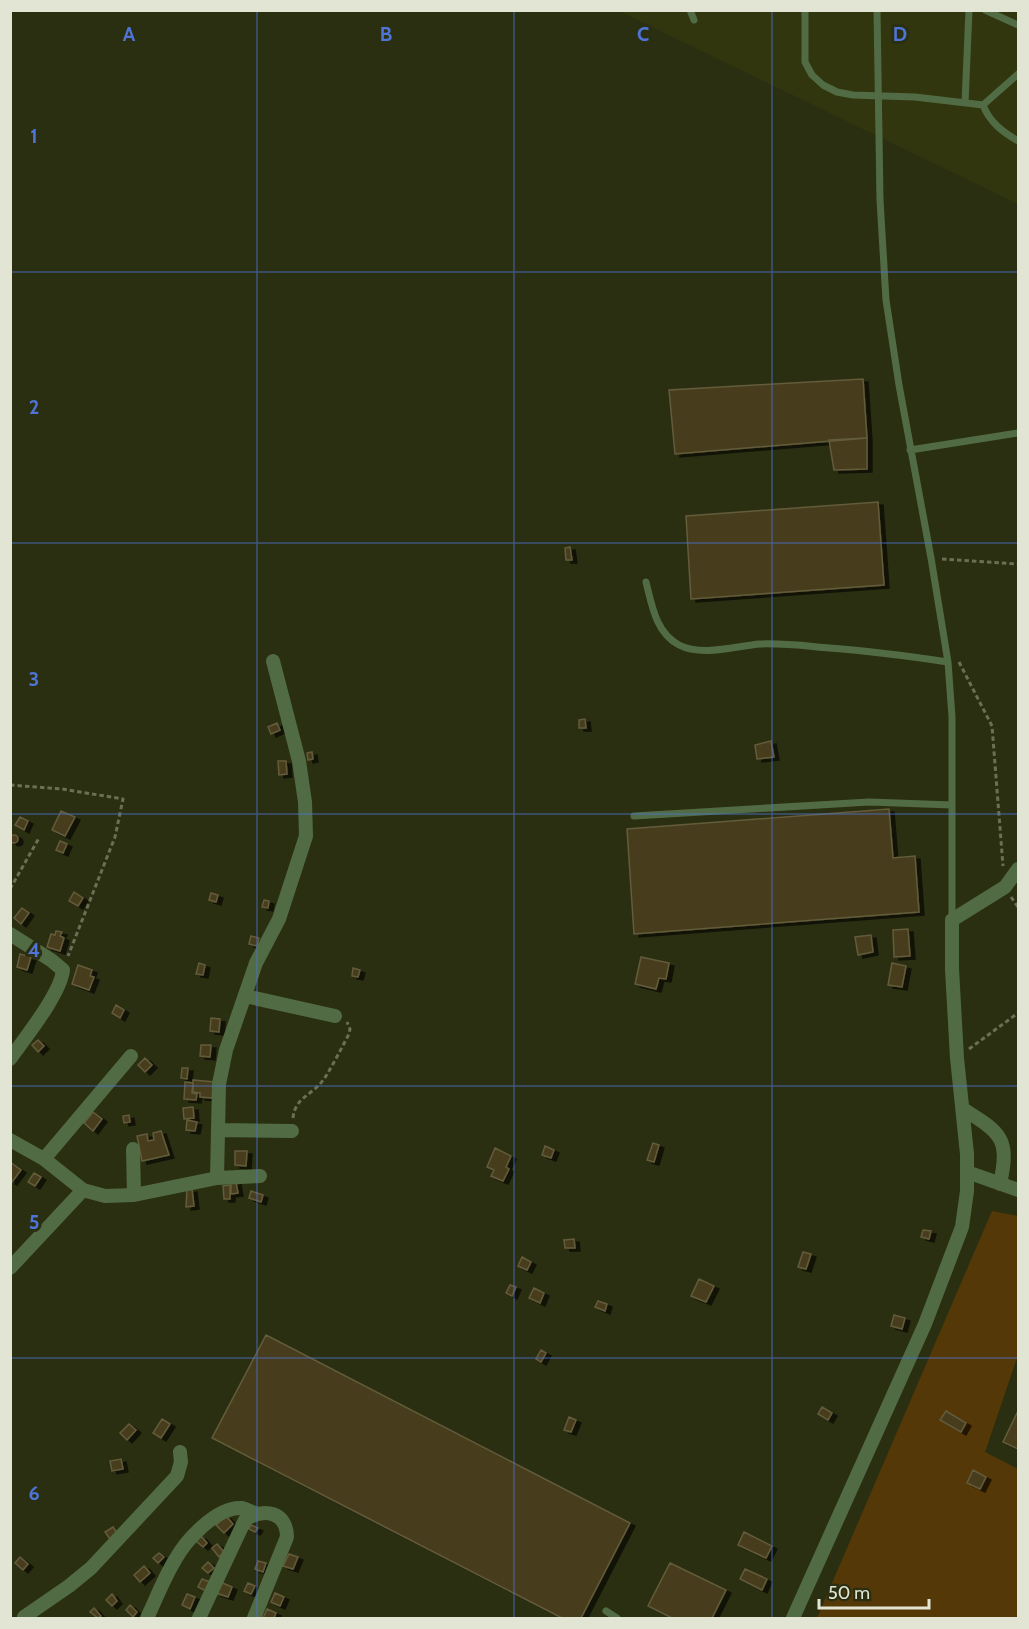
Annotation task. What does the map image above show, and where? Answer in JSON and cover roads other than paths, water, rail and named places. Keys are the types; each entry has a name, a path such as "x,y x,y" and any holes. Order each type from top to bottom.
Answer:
{"street":[{"path":"217,1178 219,1084 226,1050 256,963 279,919 306,836 305,802 299,761 273,661"},
{"path":"793,1618 925,1324 962,1227 967,1191 966,1132 957,1058 952,920 1005,887 1018,869"},
{"path":"10,934 63,970 62,977 51,998 10,1059"},
{"path":"245,996 335,1016"},
{"path":"44,1159 131,1056"},
{"path":"963,1109 988,1124 998,1136 1005,1154 1000,1184"},
{"path":"219,1130 292,1131"},
{"path":"10,1140 44,1159 83,1190 105,1196 134,1195 217,1178 260,1176"},
{"path":"133,1149 134,1195"},
{"path":"966,1172 1018,1190"},
{"path":"11,1269 83,1190"},
{"path":"24,1618 69,1586 109,1550 177,1476 181,1462 180,1452"},
{"path":"147,1618 175,1558 199,1530 219,1513 229,1509 243,1508 255,1514"},
{"path":"199,1618 245,1520 255,1514 266,1513 279,1516 287,1527 287,1538 254,1618"}],"lane":[{"path":"690,10 694,20"},
{"path":"805,10 805,62 812,75 823,85 837,92 915,97 983,105 1018,74"},
{"path":"877,10 879,200 886,300 948,662 952,717 952,920"},
{"path":"965,103 969,10"},
{"path":"985,10 1018,25"},
{"path":"983,105 992,121 1002,132 1018,141"},
{"path":"910,450 1018,433"},
{"path":"646,582 662,632 680,645 691,649 795,644 948,662"},
{"path":"634,816 869,802 952,805"},
{"path":"606,1611 618,1618"}]}
